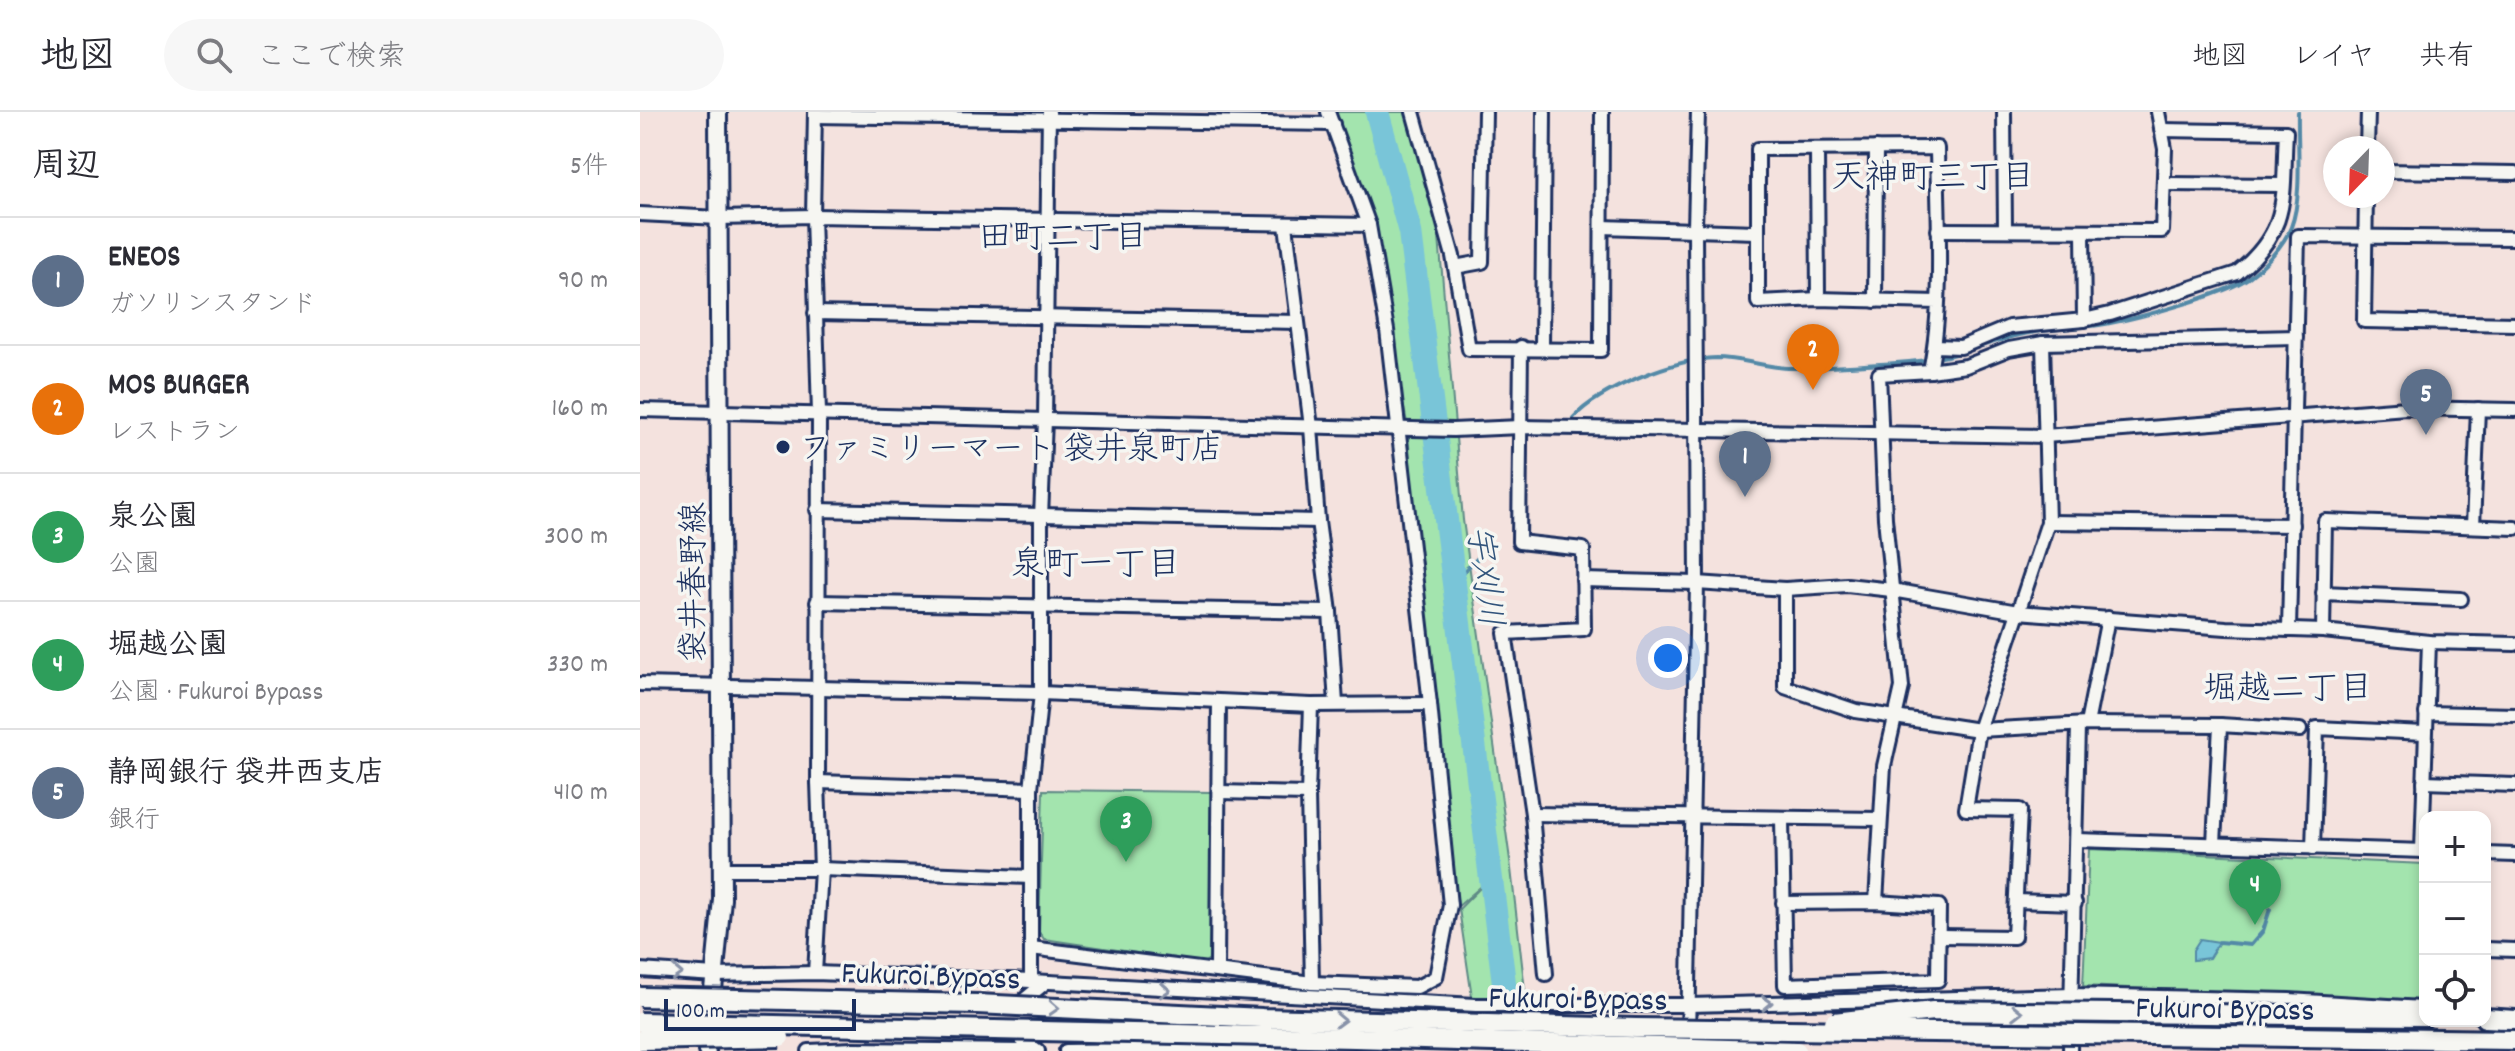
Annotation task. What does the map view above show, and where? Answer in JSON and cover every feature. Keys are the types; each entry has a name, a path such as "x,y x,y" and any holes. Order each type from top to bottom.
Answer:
{"highway":[{"path":"640,987 977,1004"},
{"name":"Fukuroi Bypass","path":"640,997 977,1004 1262,1018 1659,1028 2515,1040"},
{"path":"1659,1028 1729,1023 1822,1024 1933,1011 2419,1016"},
{"path":"2491,1018 2515,1019"},
{"name":"Fukuroi Bypass","path":"640,1022 1797,1051"},
{"path":"640,1040 819,1035 894,1029"},
{"path":"1659,1048 1686,1051"}],"main road":[{"name":"袋井春野線","path":"707,1051 722,899 718,112"}],"street":[{"path":"1413,112 1455,267 1469,349 1601,350 1602,112"},
{"path":"1455,267 1482,262 1485,112"},
{"path":"1542,348 1544,112"},
{"path":"1686,1051 1697,583 1695,228 1698,112"},
{"path":"2004,112 2005,229"},
{"path":"1938,230 2162,231 2165,149 2158,112"},
{"path":"2367,136 2368,112"},
{"path":"815,973 821,869 817,602 819,413 813,216 815,114 1331,118 1369,225 1387,330 1450,905 1436,977 1417,987 1312,983 1031,948"},
{"path":"1031,981 1031,789 1041,693 1041,517 1049,115"},
{"path":"1935,346 1961,347 2009,327 2084,320 2110,314 2237,273 2253,260 2272,238 2281,213 2286,132 2161,130"},
{"path":"1875,301 1876,148"},
{"path":"1930,371 1935,346 1937,302 1937,148 1758,149 1758,302 1818,299 1937,302"},
{"path":"1817,150 1818,299"},
{"path":"2395,171 2515,173"},
{"path":"2164,184 2283,185"},
{"path":"2366,208 2364,321 2515,324"},
{"path":"640,214 719,218 813,216 1369,225"},
{"path":"1286,225 1311,427 1336,704"},
{"path":"1602,227 1756,232"},
{"path":"2083,231 2084,320"},
{"path":"2289,630 2298,236 2515,238"},
{"path":"815,313 1297,322"},
{"path":"1876,902 1884,766 1902,687 1892,590 1879,374 1966,366 2009,349 2043,343 2296,337"},
{"path":"1940,936 2014,937 2020,810 1966,809 1979,730 2048,522 2043,343"},
{"path":"1521,347 1519,542 1583,549 1584,629 1505,633 1532,814 1546,974"},
{"path":"640,410 1453,430 1520,427 2045,436 2406,408 2515,410"},
{"path":"2473,526 2478,409"},
{"path":"817,510 1318,521"},
{"path":"2323,631 2325,521 2515,528"},
{"path":"2048,522 2292,525"},
{"path":"1583,580 1785,589 1847,585 2018,612 2226,628 2323,631 2429,642 2515,644"},
{"path":"1785,589 1785,687 1856,711 1979,730 2083,725 2220,725 2300,730"},
{"path":"2323,593 2461,599"},
{"path":"817,602 1330,612"},
{"path":"2070,1051 2083,725 2108,618"},
{"path":"2424,811 2429,642"},
{"path":"640,684 1041,693 1311,705 1430,704"},
{"path":"1217,970 1219,702"},
{"path":"1311,705 1308,794 1312,983"},
{"path":"2426,713 2515,715"},
{"path":"2214,844 2220,725"},
{"path":"2313,848 2317,728 2425,733"},
{"path":"818,782 1031,789"},
{"path":"2424,782 2515,785"},
{"path":"1220,792 1308,794"},
{"path":"1532,814 1879,819"},
{"path":"1782,819 1783,903 1785,985 1938,980 1939,906 1876,902 1783,903"},
{"path":"2077,840 2419,851"},
{"path":"2491,854 2515,855"},
{"path":"722,869 821,869 1030,877"},
{"path":"2017,901 2075,903"},
{"path":"2491,949 2515,950"},
{"path":"640,970 715,975 815,973 1031,981 1476,1005 1689,1005 2073,995 2289,1000 2419,1008"},
{"path":"1024,1000 1046,982"},
{"path":"2491,1013 2515,1019"},
{"path":"812,1051 1022,1045 1038,1051"},
{"path":"1066,1051 1362,1051"}],"green space":[{"path":"1330,112 1406,112 1435,190 1463,520 1510,860 1532,1051 1480,1051 1459,909 1485,883 1448,915 1419,616 1408,428 1369,225"},
{"path":"1043,790 1213,792 1209,959 1204,963 1044,939 1039,932"},
{"path":"2089,849 2419,864 2419,1001 2083,986"}],"water":[{"path":"2200,939 2219,942 2209,958 2193,960 2193,950"}],"waterway":[{"name":"宇刈川","path":"1377,112 1410,232 1512,1047"},
{"path":"1573,418 1619,386 1660,370 1699,360 1725,358 1788,368 1924,360 2025,334 2133,318 2235,285 2260,268 2279,248 2291,227 2298,186 2298,112"},
{"path":"1453,581 1479,557"},
{"path":"2219,942 2251,945 2263,931 2270,909"}],"tunnel":[{"path":"1416,1051 1417,987"}],"place":[{"name":"MOS BURGER","path":"1813,390"},
{"name":"静岡銀行 袋井西支店","path":"2426,435"},
{"name":"ファミリーマート 袋井泉町店","path":"783,447"},
{"name":"ENEOS","path":"1745,497"},
{"name":"泉公園","path":"1126,862"},
{"name":"堀越公園","path":"2255,925"}],"district":[{"name":"天神町三丁目","path":"1933,175"},
{"name":"田町二丁目","path":"1063,235"},
{"name":"泉町一丁目","path":"1096,562"},
{"name":"堀越二丁目","path":"2288,686"}]}
